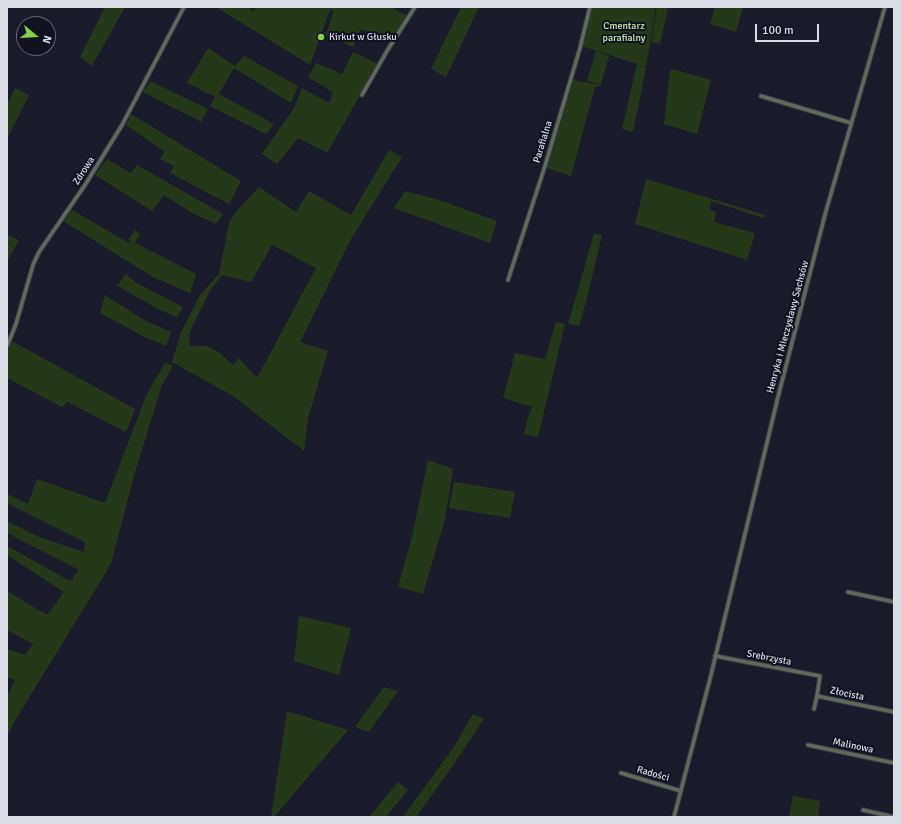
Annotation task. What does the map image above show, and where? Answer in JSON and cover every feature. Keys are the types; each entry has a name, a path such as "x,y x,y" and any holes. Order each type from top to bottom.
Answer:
{"street":[{"name":"Zdrowa","path":"7,346 16,324 33,265 39,252 85,185 122,125 184,7"},
{"path":"362,95 415,7"},
{"name":"Parafialna","path":"508,280 545,166 580,48 590,7"},
{"name":"Henryka i Mieczysławy Sachsów","path":"674,817 716,655 776,402 851,123 885,7"},
{"path":"761,96 851,123"},
{"path":"848,592 894,602"},
{"name":"Srebrzysta","path":"716,655 820,676"},
{"name":"Złocista","path":"820,676 817,696 894,712"},
{"path":"814,709 817,696"},
{"name":"Malinowa","path":"808,744 894,763"},
{"name":"Radości","path":"621,773 681,791"},
{"path":"863,810 894,817"}],"green space":[{"path":"105,7 125,7 92,66 80,57"},
{"path":"216,7 247,7 254,12 256,7 391,7 407,16 390,42 361,29 353,47 326,35 334,11 330,10 310,65"},
{"path":"461,7 479,7 446,77 431,69"},
{"name":"Cmentarz parafialny","path":"592,7 656,7 646,67 582,46"},
{"path":"657,7 668,7 660,44 651,42"},
{"path":"715,7 743,7 736,32 710,24"},
{"path":"208,48 235,66 244,56 298,86 291,103 234,68 219,94 274,124 266,134 210,106 215,97 187,83"},
{"path":"596,51 609,56 601,84 587,81"},
{"path":"353,52 378,64 327,153 298,138 277,164 262,154 294,108 302,88 329,103 333,92 308,77 316,63 342,74"},
{"path":"637,64 646,68 633,132 622,129"},
{"path":"673,69 711,80 697,134 664,124 670,71"},
{"path":"573,80 602,85 595,87 571,176 547,168"},
{"path":"150,81 208,109 201,122 143,92"},
{"path":"15,88 29,95 7,139 7,105"},
{"path":"131,114 241,181 229,204 170,173 174,166 160,159 165,152 126,125"},
{"path":"389,150 402,157 351,239 300,342 328,351 308,418 304,451 233,396 172,362 181,332 200,295 219,274 229,223 235,213 259,187 296,212 309,191 351,215","holes":["272,245 316,268 258,376 256,377 239,358 233,365 220,353 206,346 190,346 189,336 193,325 211,289 222,275 251,282"]},
{"path":"107,159 131,173 137,165 223,214 216,224 192,213 164,195 152,211 95,175"},
{"path":"646,179 765,215 764,218 711,201 710,210 716,212 714,222 755,233 747,260 635,224"},
{"path":"405,191 439,200 497,221 490,243 394,208"},
{"path":"72,210 129,243 131,241 128,240 135,230 140,234 135,243 196,274 190,293 153,277 63,221"},
{"path":"594,234 602,235 579,326 568,324"},
{"path":"7,235 19,240 7,262"},
{"path":"126,274 138,284 183,307 177,317 160,310 117,286"},
{"path":"105,295 146,321 171,332 166,346 145,337 100,313"},
{"path":"556,322 565,324 538,437 524,434 532,407 503,398 515,353 545,359"},
{"path":"10,340 135,409 126,432 68,402 62,407 7,378 7,346"},
{"path":"165,363 173,366 162,385 135,472 111,564 7,736 7,697 15,680 7,677 7,649 25,655 33,644 7,630 7,591 47,615 64,592 7,555 7,546 70,581 79,570 7,533 7,521 39,537 84,552 85,542 7,503 7,494 28,504 37,479 105,503 146,396"},
{"path":"428,460 453,469 445,519 423,594 398,587 412,537"},
{"path":"454,482 515,492 510,518 449,508"},
{"path":"299,616 351,628 339,675 294,661"},
{"path":"384,687 398,691 369,732 355,727"},
{"path":"287,711 348,730 274,817 271,817"},
{"path":"473,714 484,719 449,771 416,817 403,817 455,745"},
{"path":"398,782 408,790 386,817 369,817"},
{"path":"793,796 820,801 818,817 789,817"}],"place":[{"name":"Kirkut w Głusku","path":"321,37"}]}
